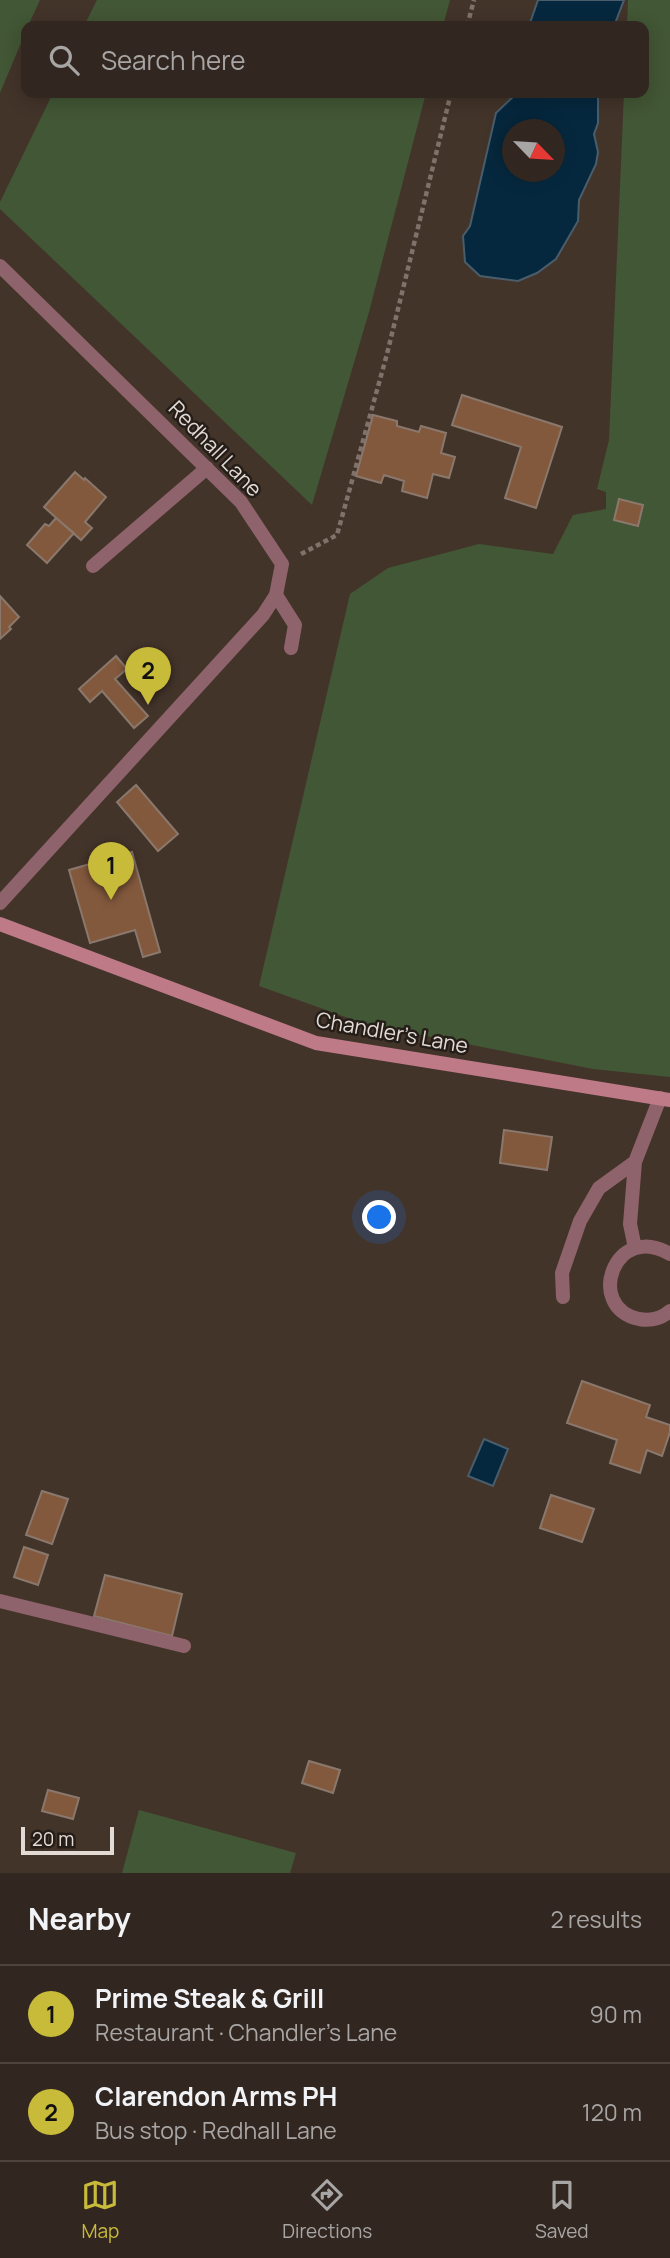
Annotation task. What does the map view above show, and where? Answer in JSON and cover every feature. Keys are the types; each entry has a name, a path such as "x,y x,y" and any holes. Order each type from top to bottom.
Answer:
{"street":[{"name":"Redhall Lane","path":"0,266 241,502 282,564"},
{"path":"93,566 207,468"},
{"path":"0,903 264,615 276,595 282,564"},
{"path":"276,595 295,625 292,648"},
{"name":"Chandler's Lane","path":"0,924 316,1043 665,1099"},
{"path":"635,1248 630,1224 635,1162 665,1099"},
{"path":"563,1297 562,1273 569,1246 580,1221 599,1188 635,1162"},
{"path":"670,1254 659,1248 635,1248 624,1254 610,1274 613,1298 629,1316 653,1320 670,1311"},
{"path":"0,1601 184,1646"}],"path":[{"path":"468,21 474,0"},
{"path":"282,564 337,535 387,354 450,98"}],"green space":[{"path":"0,0 40,0 30,21 21,21 21,43 0,93"},
{"path":"97,0 450,0 444,21 86,21"},
{"path":"628,0 670,0 670,1077 593,1069 365,1024 259,986 350,594 388,568 479,544 553,554 573,515 606,509 606,492 597,489 609,440 624,98 649,98 649,21 627,21"},
{"path":"51,98 425,98 369,312 312,505 0,209 0,202"},
{"path":"139,1810 296,1853 290,1873 122,1873"}],"water":[{"path":"538,0 624,0 616,21 531,21"},
{"path":"512,98 598,98 598,123 594,134 598,152 596,164 579,200 578,221 556,259 537,273 518,281 480,276 465,262 463,236 470,226 496,113"},
{"path":"484,1439 508,1449 493,1486 468,1476"}],"building":[{"path":"462,395 562,427 536,508 505,498 521,447 452,425"},
{"path":"373,415 397,421 397,426 419,432 421,426 446,433 441,453 455,457 449,478 433,474 427,498 402,491 404,481 384,475 381,483 356,476"},
{"path":"75,472 106,497 85,522 92,528 81,540 44,507"},
{"path":"619,499 643,505 638,526 614,520"},
{"path":"56,518 74,533 47,563 27,545 45,524 49,526"},
{"path":"0,596 19,617 0,639"},
{"path":"116,656 127,669 115,679 148,716 134,728 102,691 90,702 79,689"},
{"path":"136,785 178,834 158,851 117,802"},
{"path":"132,852 160,952 143,957 135,930 90,943 69,870"},
{"path":"504,1130 552,1137 547,1170 500,1163"},
{"path":"582,1381 650,1405 646,1417 670,1425 662,1456 647,1450 640,1473 610,1463 617,1440 567,1423"},
{"path":"42,1491 68,1499 52,1544 26,1535"},
{"path":"551,1495 594,1509 582,1542 540,1528"},
{"path":"24,1547 48,1555 38,1585 14,1577"},
{"path":"105,1575 182,1594 172,1636 94,1616"},
{"path":"309,1761 340,1770 333,1793 302,1783"},
{"path":"48,1790 79,1798 73,1819 42,1811"}],"place":[{"name":"Clarendon Arms PH","path":"148,705"},
{"name":"Prime Steak & Grill","path":"111,900"}]}
